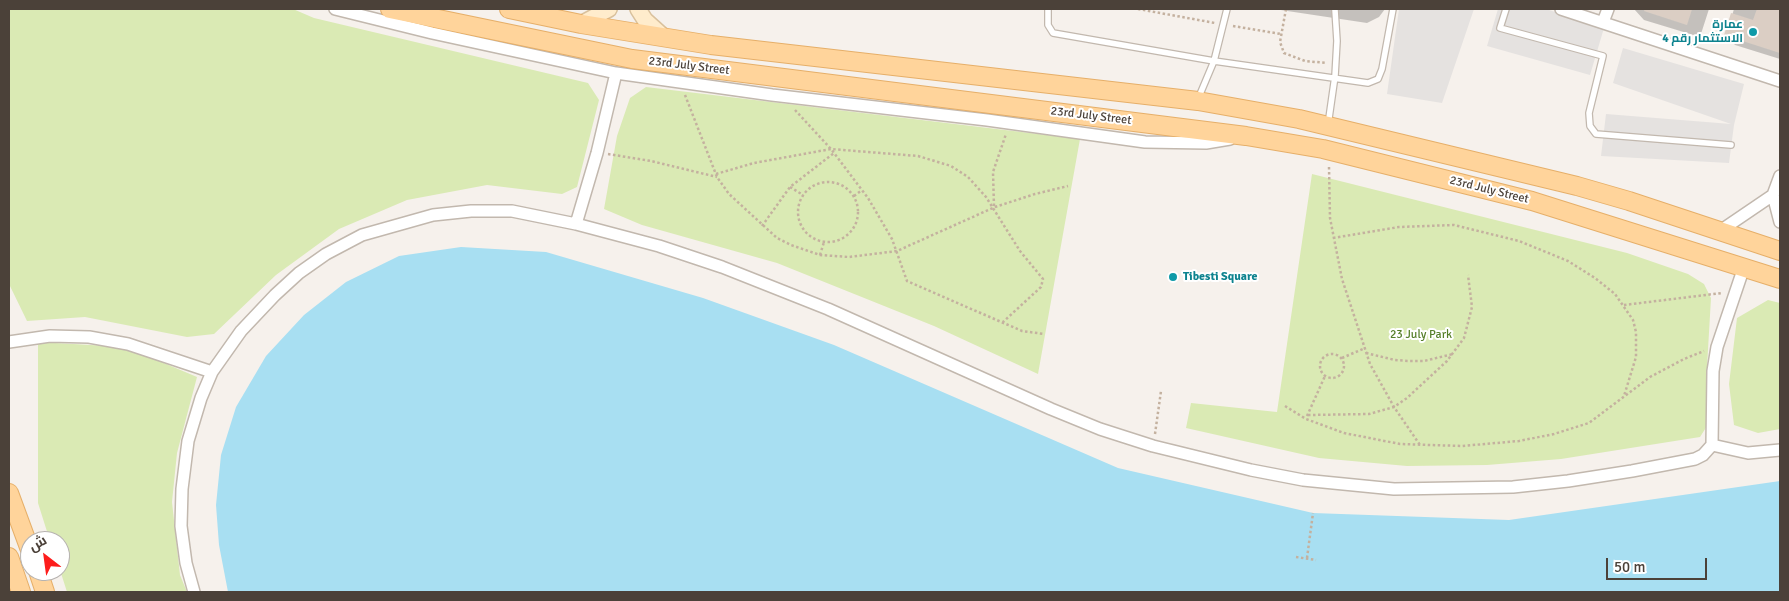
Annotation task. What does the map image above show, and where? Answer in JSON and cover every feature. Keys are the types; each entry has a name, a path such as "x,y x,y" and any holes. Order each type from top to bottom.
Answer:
{"main road":[{"name":"23rd July Street","path":"390,9 632,59 1246,136 1326,150 1532,201 1780,279"},
{"name":"23rd July Street","path":"509,9 581,24 665,38 1198,101 1328,125 1577,186 1780,250"},
{"path":"1326,150 1328,125"},
{"path":"9,492 23,531"},
{"path":"9,557 21,592"}],"street":[{"path":"335,9 432,34 616,73 760,94 1145,142 1206,143 1246,136"},
{"path":"581,24 609,9"},
{"path":"638,9 645,20 665,38"},
{"path":"1561,9 1780,81"},
{"path":"1603,22 1608,9"},
{"path":"576,224 597,153 616,73"},
{"path":"760,94 762,75"},
{"path":"1780,176 1773,195 1780,222"},
{"path":"1720,230 1773,195"},
{"path":"194,592 186,563 181,526 182,489 188,441 212,372 241,331 281,290 326,254 362,235 433,215 471,211 512,211 576,224 659,246 722,267 828,309 1051,409 1153,446 1204,460 1303,480 1394,489 1453,490 1513,487 1632,471 1695,459 1703,455 1712,445 1714,371 1717,347 1744,267"},
{"path":"9,342 50,336 89,337 128,344 212,372"},
{"path":"1712,445 1748,452 1780,450"}],"lane":[{"path":"1048,9 1048,25 1053,33 1214,61 1336,76 1368,83 1378,79 1382,69 1393,9"},
{"path":"1198,101 1214,61 1227,9"},
{"path":"1506,9 1500,28 1603,56 1589,113 1590,126 1596,134 1730,145"},
{"path":"1328,125 1336,76 1336,10"}],"path":[{"path":"1138,9 1281,34"},
{"path":"1286,9 1281,34 1281,48 1291,58 1336,64"},
{"path":"680,82 717,176 737,203 777,238 820,255 849,257 878,255 897,251 995,207 1068,186"},
{"path":"782,96 831,149 862,190 882,221 897,251 902,274 909,282 1028,333 1044,334"},
{"path":"995,207 992,183 994,166 1011,124"},
{"path":"597,153 652,161 717,176 754,163 831,149 918,156 942,162 968,177 995,207 1020,251 1042,276 1043,282 1041,287 1003,322"},
{"path":"1326,150 1332,238 1342,279 1366,353 1394,407 1420,445"},
{"path":"762,226 790,187 834,154"},
{"path":"828,182 843,186 854,196 858,210 855,225 845,236 831,242 824,242 810,236 801,224 798,210 803,196 814,186 828,182"},
{"path":"790,187 803,196"},
{"path":"854,196 862,190"},
{"path":"1332,238 1417,225 1454,225 1519,241 1568,261 1601,282 1624,305 1633,320 1637,345 1634,370 1624,397"},
{"path":"820,255 824,242"},
{"path":"1307,417 1369,414 1394,407 1407,398 1453,354 1464,338 1470,319 1472,294 1468,275"},
{"path":"1624,305 1735,291"},
{"path":"1285,406 1344,433 1372,440 1420,445 1487,445 1554,434 1589,423 1666,367 1717,347"},
{"path":"1342,358 1365,348"},
{"path":"1366,353 1410,361 1453,354"},
{"path":"1334,354 1342,358 1344,366 1341,374 1333,378 1325,376 1320,370 1322,357 1334,354"},
{"path":"1307,417 1325,376"},
{"path":"1153,446 1161,390"},
{"path":"1307,558 1313,513"},
{"path":"1296,557 1316,560"}],"green space":[{"path":"9,9 293,9 314,18 588,83 599,100 577,187 562,194 487,185 407,200 339,229 276,275 214,334 187,337 85,317 27,321 9,284"},
{"path":"646,87 1080,139 1038,374 934,326 777,263 642,225 604,209 617,136 630,98"},
{"name":"23 July Park","path":"1312,174 1627,253 1688,274 1704,284 1711,298 1706,384 1710,412 1707,426 1700,437 1561,459 1487,465 1407,466 1319,458 1186,428 1191,403 1277,412"},
{"path":"1768,300 1780,303 1780,429 1758,433 1734,425 1729,384 1737,318"},
{"path":"38,342 126,347 197,377 177,453 172,502 180,575 187,592 67,592 64,581 70,581 70,531 47,531 38,503"}],"shaded area":[{"path":"1399,9 1474,9 1442,103 1387,94"},
{"path":"1498,9 1546,9 1604,28 1590,75 1487,46"},
{"path":"1623,48 1744,84 1734,125 1729,163 1601,156 1606,114 1731,124 1613,83"}],"water":[{"path":"461,247 546,252 703,298 834,345 1118,468 1313,513 1509,520 1780,481 1780,592 228,592 219,545 216,505 221,455 236,407 266,356 304,315 346,282 399,256"}],"building":[{"path":"1645,9 1692,9 1687,25 1644,11"},
{"name":"عمارة الاستثمار رقم 4","path":"1757,9 1780,9 1780,53 1724,35 1731,13 1753,20"}],"place":[{"name":"عمارة الاستثمار رقم 4","path":"1753,32"},
{"name":"Tibesti Square","path":"1173,277"}]}
